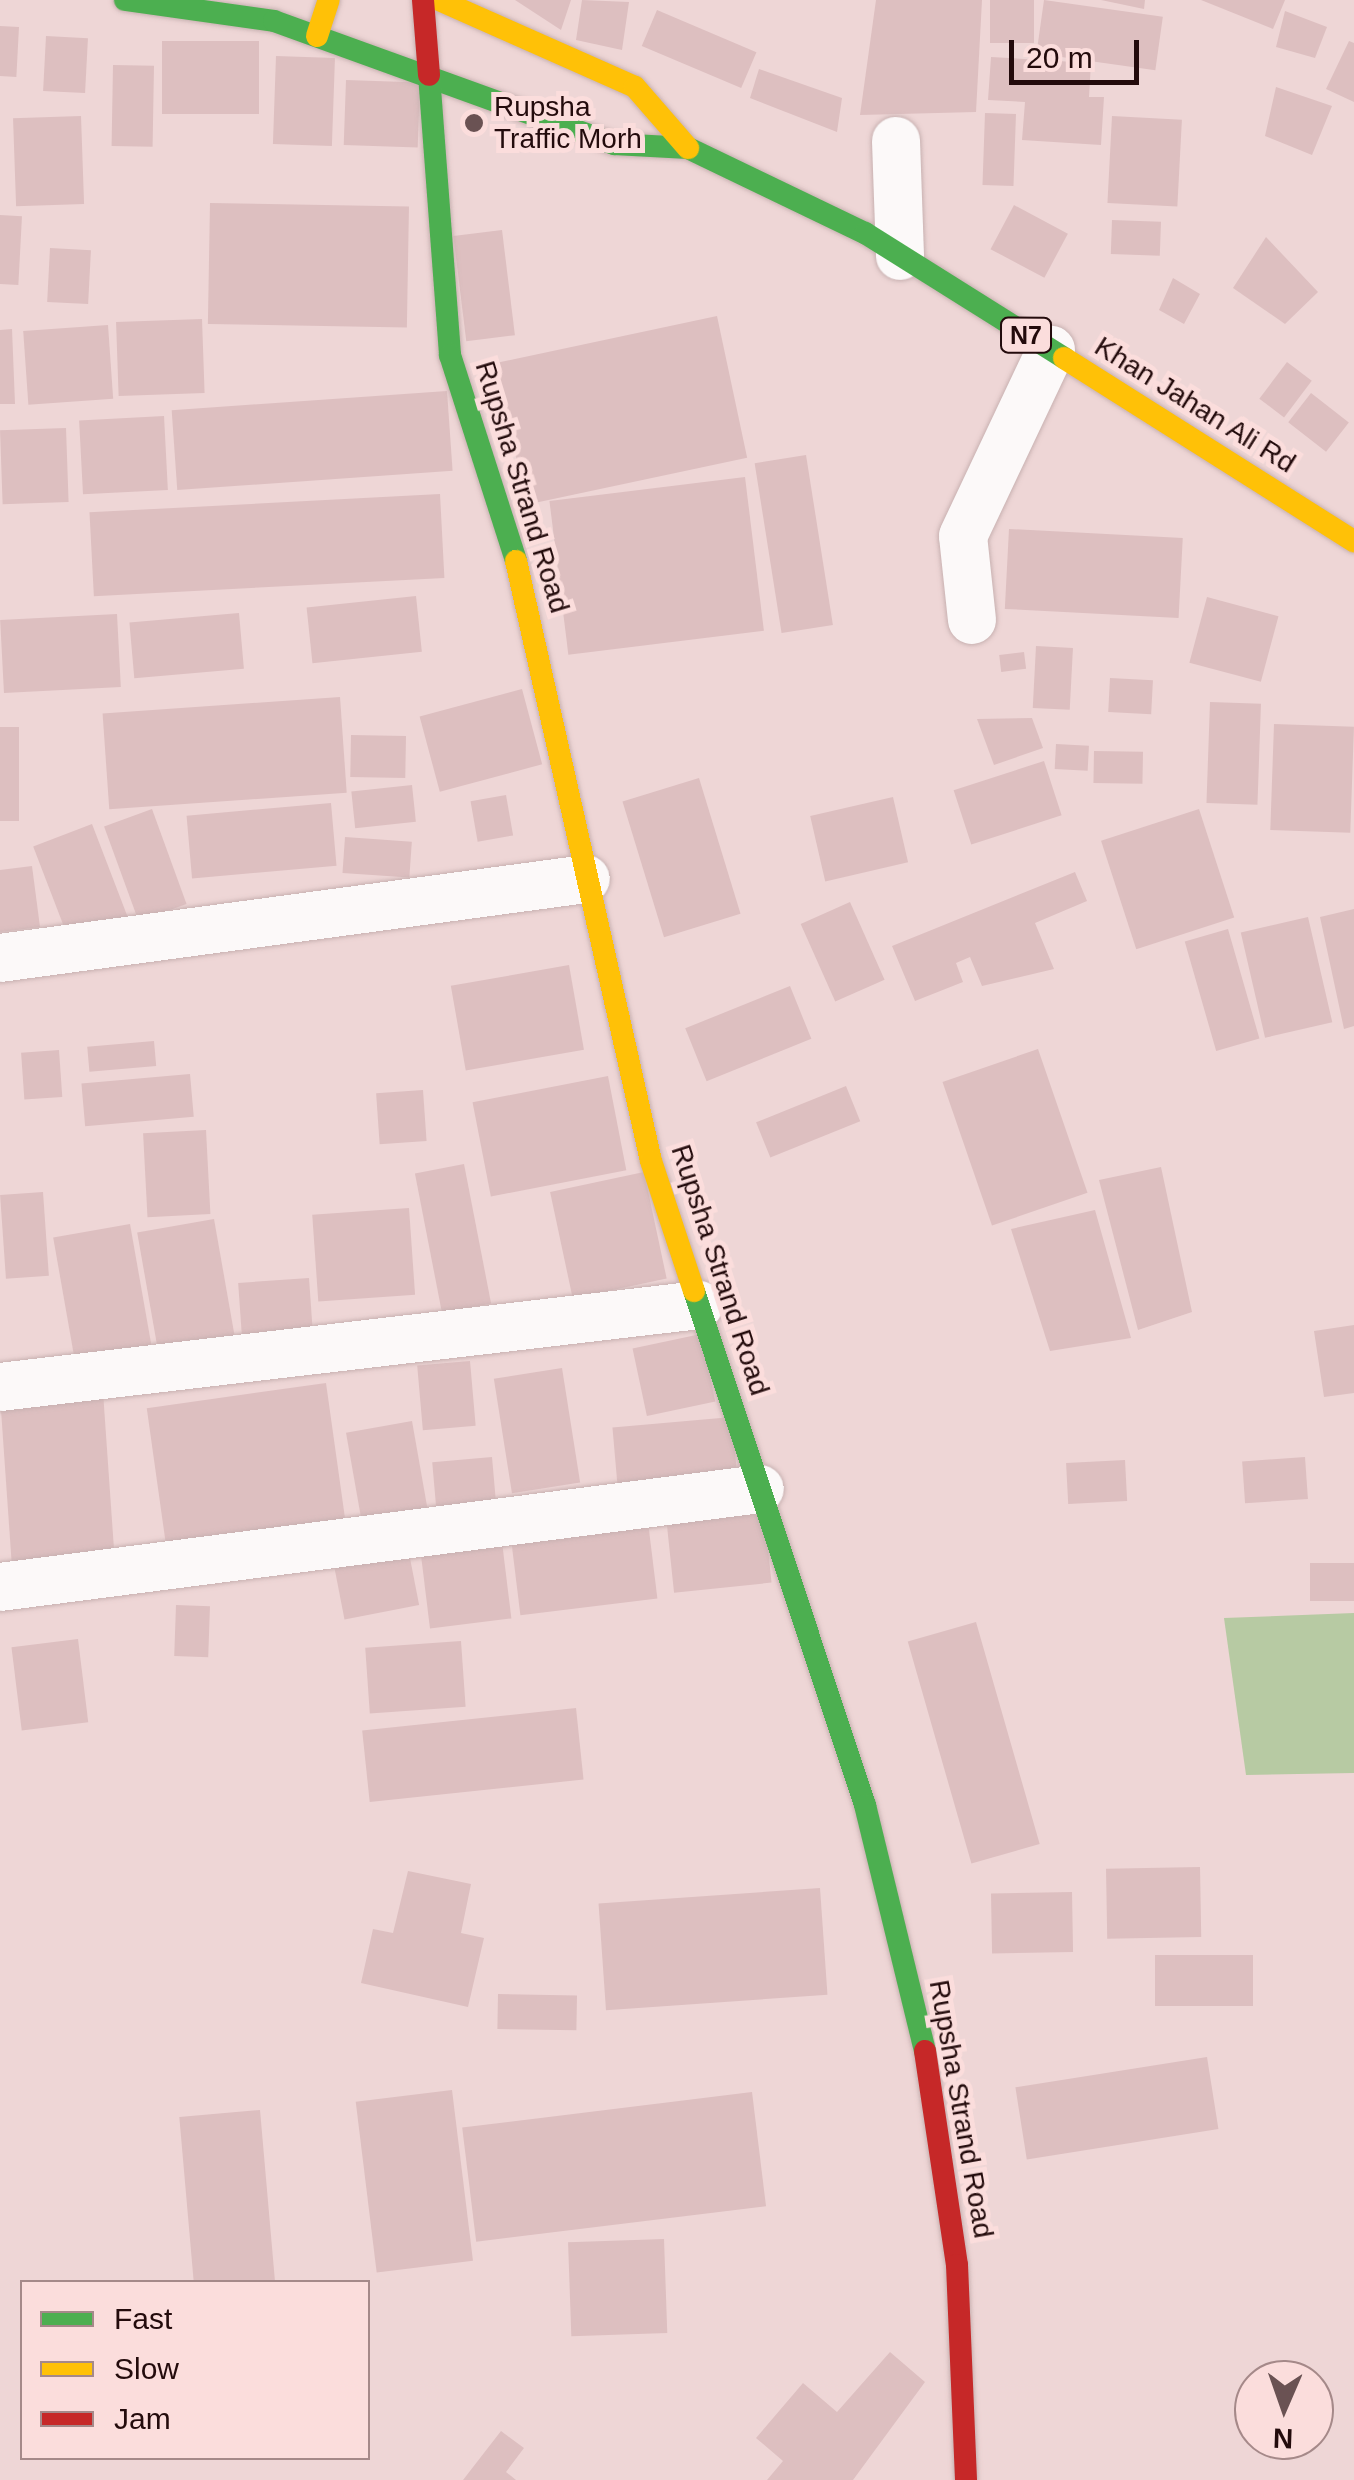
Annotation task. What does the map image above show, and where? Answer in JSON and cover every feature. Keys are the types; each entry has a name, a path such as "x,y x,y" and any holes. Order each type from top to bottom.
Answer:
{"main road":[{"name":"N7","path":"124,0 317,36 429,74"},
{"path":"317,36 329,0"},
{"name":"Rupsha Strand Road","path":"423,0 450,355 531,610 586,879 651,1161 865,1805 922,2031 956,2265 966,2480"},
{"name":"Khan Jahan Ali Rd","path":"439,0 635,88 688,148 900,256 1354,541"},
{"name":"Khan Jahan Ali Rd","path":"429,74 614,144 688,148"}],"street":[{"path":"896,141 900,256"},
{"path":"972,620 962,536 1051,350"},
{"path":"0,958 586,879"},
{"path":"0,1387 699,1305"},
{"path":"0,1588 760,1489"}],"green space":[{"path":"1354,1613 1354,1773 1246,1775 1224,1618"}],"building":[{"path":"515,0 571,0 561,30"},
{"path":"582,0 629,2 622,50 576,40"},
{"path":"876,0 982,0 976,112 860,115"},
{"path":"990,0 1034,0 1034,43 990,43"},
{"path":"1044,0 1163,17 1155,70 1036,53"},
{"path":"1101,0 1145,0 1144,9"},
{"path":"1201,0 1285,0 1273,29"},
{"path":"657,10 756,52 741,88 642,46"},
{"path":"1285,11 1327,27 1315,58 1276,47"},
{"path":"0,26 19,27 16,77 0,76"},
{"path":"46,36 88,38 85,93 43,91"},
{"path":"162,41 259,41 259,114 162,114"},
{"path":"1349,41 1354,43 1354,102 1326,89"},
{"path":"276,56 335,58 332,146 273,144"},
{"path":"991,57 1091,63 1089,97 1104,97 1101,145 1022,140 1025,102 988,100"},
{"path":"113,65 154,66 153,147 112,146"},
{"path":"759,69 842,98 837,132 750,98"},
{"path":"346,80 420,83 418,148 344,145"},
{"path":"1276,87 1332,106 1312,155 1265,136"},
{"path":"985,113 1016,114 1013,186 982,185"},
{"path":"81,116 84,204 16,206 13,118"},
{"path":"1112,116 1182,120 1177,207 1107,203"},
{"path":"210,203 409,206 407,327 208,324"},
{"path":"1014,205 1068,234 1044,278 991,249"},
{"path":"0,215 22,216 18,285 0,284"},
{"path":"1112,220 1161,222 1160,256 1111,254"},
{"path":"502,230 515,335 466,341 453,236"},
{"path":"1266,237 1318,292 1285,324 1233,288"},
{"path":"50,248 91,250 88,304 47,302"},
{"path":"1173,278 1200,294 1184,324 1159,310"},
{"path":"717,316 747,458 526,505 496,363"},
{"path":"202,319 205,393 119,396 116,322"},
{"path":"108,325 113,399 28,405 23,331"},
{"path":"12,329 15,404 0,404 0,330"},
{"path":"1287,362 1312,381 1284,417 1259,399"},
{"path":"447,391 453,471 177,490 172,410"},
{"path":"1311,393 1349,423 1326,452 1288,422"},
{"path":"164,416 168,490 83,494 79,420"},
{"path":"66,428 69,502 3,504 0,430"},
{"path":"806,455 833,625 782,633 755,463"},
{"path":"745,477 764,631 568,655 549,501"},
{"path":"440,494 444,578 94,596 89,512"},
{"path":"1009,529 1183,538 1179,618 1005,609"},
{"path":"416,596 422,652 312,663 307,607"},
{"path":"1207,597 1278,616 1261,682 1189,663"},
{"path":"239,613 244,669 134,678 129,623"},
{"path":"117,614 121,687 4,693 0,620"},
{"path":"1036,646 1073,648 1070,710 1033,708"},
{"path":"1024,652 1026,669 1001,672 999,655"},
{"path":"1110,678 1153,680 1151,714 1108,712"},
{"path":"522,689 542,764 440,792 420,716"},
{"path":"340,697 347,793 109,809 103,714"},
{"path":"1210,702 1261,704 1257,805 1206,803"},
{"path":"1032,718 1043,748 994,765 977,719"},
{"path":"1274,724 1354,727 1350,833 1270,830"},
{"path":"0,727 19,727 19,821 0,821"},
{"path":"351,735 406,736 405,778 350,777"},
{"path":"1056,744 1089,746 1088,771 1055,769"},
{"path":"1094,751 1143,752 1142,784 1093,783"},
{"path":"1044,761 1062,815 971,845 954,790"},
{"path":"699,778 741,914 664,937 622,801"},
{"path":"412,785 416,822 355,828 351,791"},
{"path":"506,795 513,835 478,842 471,801"},
{"path":"893,797 908,862 825,881 810,816"},
{"path":"331,803 336,866 192,878 187,816"},
{"path":"152,809 187,904 139,921 104,826"},
{"path":"1199,809 1234,917 1136,949 1101,841"},
{"path":"92,824 129,919 70,942 33,847"},
{"path":"345,837 412,842 409,878 342,873"},
{"path":"32,866 40,927 0,932 0,870"},
{"path":"1075,872 1087,901 1035,923 1054,969 982,986 970,957 956,963 963,982 915,1001 892,946"},
{"path":"850,902 885,980 835,1002 801,924"},
{"path":"1354,909 1354,1026 1344,1029 1320,917"},
{"path":"1308,917 1332,1022 1265,1038 1241,933"},
{"path":"1228,929 1259,1039 1216,1051 1185,941"},
{"path":"569,965 584,1050 466,1071 451,986"},
{"path":"790,986 811,1039 707,1081 685,1028"},
{"path":"154,1041 156,1066 89,1072 87,1047"},
{"path":"1038,1049 1087,1193 992,1226 943,1082"},
{"path":"59,1050 62,1097 24,1100 21,1053"},
{"path":"190,1074 194,1117 85,1126 81,1083"},
{"path":"608,1076 626,1170 491,1197 473,1102"},
{"path":"846,1086 860,1121 770,1158 756,1122"},
{"path":"423,1090 427,1141 380,1144 376,1093"},
{"path":"206,1130 210,1214 147,1217 143,1133"},
{"path":"464,1164 491,1303 442,1313 415,1174"},
{"path":"1161,1167 1192,1312 1138,1330 1099,1180"},
{"path":"644,1172 667,1279 573,1299 550,1192"},
{"path":"43,1192 49,1276 6,1279 0,1195"},
{"path":"409,1208 415,1295 318,1302 312,1215"},
{"path":"1095,1210 1131,1338 1050,1351 1011,1229"},
{"path":"214,1219 236,1344 159,1358 137,1233"},
{"path":"130,1224 152,1348 75,1362 53,1238"},
{"path":"309,1278 313,1334 242,1339 238,1283"},
{"path":"1354,1325 1354,1393 1324,1397 1314,1331"},
{"path":"701,1334 715,1401 647,1416 633,1349"},
{"path":"470,1361 476,1426 423,1430 417,1366"},
{"path":"562,1368 580,1483 512,1493 494,1379"},
{"path":"326,1383 346,1527 167,1552 147,1408"},
{"path":"103,1392 115,1562 12,1569 0,1399"},
{"path":"732,1417 738,1489 619,1499 612,1427"},
{"path":"412,1421 428,1511 362,1522 346,1433"},
{"path":"492,1457 497,1512 437,1517 432,1462"},
{"path":"1305,1457 1308,1499 1245,1503 1242,1461"},
{"path":"1125,1460 1127,1501 1068,1504 1066,1463"},
{"path":"764,1511 772,1583 674,1593 667,1521"},
{"path":"648,1522 657,1598 520,1615 511,1539"},
{"path":"502,1542 511,1618 430,1628 421,1552"},
{"path":"409,1553 419,1605 345,1620 334,1568"},
{"path":"1310,1563 1354,1563 1354,1601 1310,1601"},
{"path":"176,1605 210,1606 208,1657 174,1656"},
{"path":"976,1622 1040,1844 971,1864 908,1642"},
{"path":"78,1639 88,1722 22,1731 11,1647"},
{"path":"461,1641 466,1707 370,1714 365,1648"},
{"path":"576,1708 584,1780 370,1802 362,1730"},
{"path":"1200,1867 1201,1937 1107,1939 1106,1869"},
{"path":"408,1871 471,1884 461,1933 484,1938 468,2007 361,1983 373,1929 393,1933"},
{"path":"820,1888 827,1995 606,2010 599,1903"},
{"path":"1072,1892 1073,1952 992,1953 991,1893"},
{"path":"1155,1955 1253,1955 1253,2006 1155,2006"},
{"path":"498,1994 577,1995 576,2030 497,2029"},
{"path":"1207,2057 1218,2129 1027,2159 1015,2087"},
{"path":"452,2090 473,2261 377,2273 356,2102"},
{"path":"752,2092 766,2206 476,2242 462,2128"},
{"path":"260,2110 275,2280 194,2280 179,2117"},
{"path":"664,2239 667,2333 571,2336 568,2242"},
{"path":"890,2352 925,2382 853,2480 767,2480 783,2461 756,2438 803,2383 837,2412"},
{"path":"501,2431 524,2448 506,2472 516,2480 463,2480"}],"traffic: fast":[{"path":"125,0 274,21 614,144 688,148 865,233 1064,358"},
{"path":"429,75 450,355 516,561"},
{"path":"694,1291 865,1805 925,2051"}],"traffic: slow":[{"path":"317,36 329,0"},
{"path":"439,0 635,87 688,148"},
{"path":"1064,358 1354,541"},
{"path":"516,561 651,1161 694,1291"}],"traffic: jam":[{"path":"423,0 429,75"},
{"path":"925,2051 957,2265 966,2480"}],"place":[{"name":"Rupsha Traffic Morh","path":"474,123"}]}
